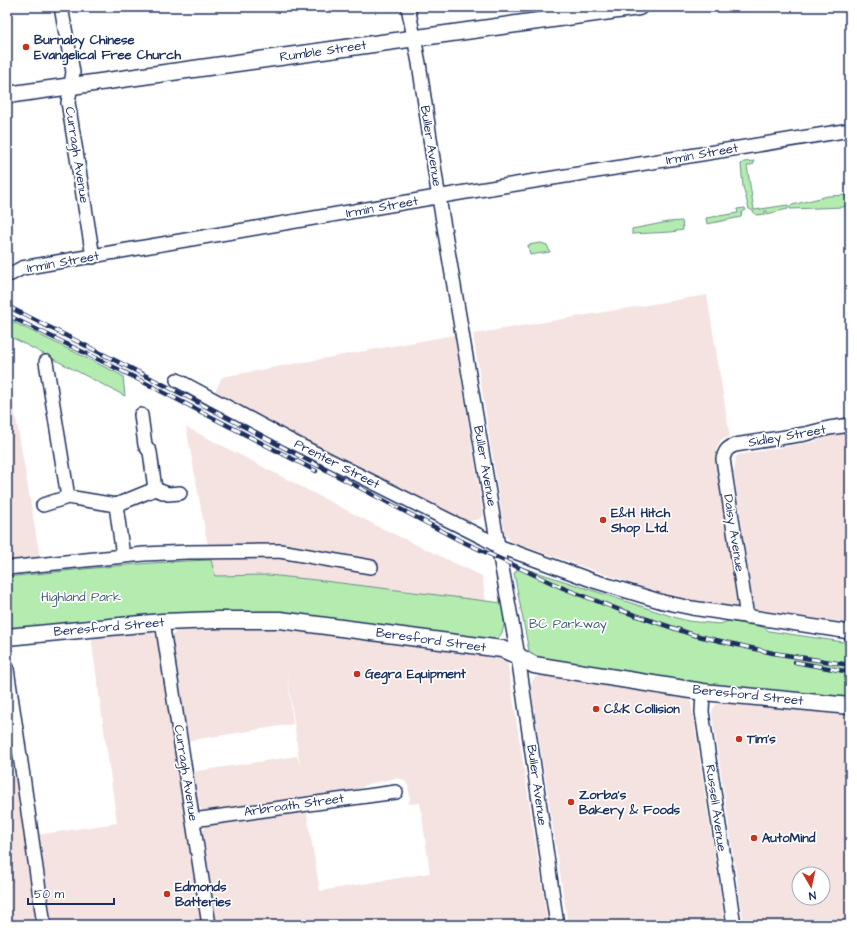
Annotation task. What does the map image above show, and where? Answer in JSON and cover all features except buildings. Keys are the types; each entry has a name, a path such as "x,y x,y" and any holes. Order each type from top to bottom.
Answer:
{"street":[{"name":"Curragh Avenue","path":"61,7 73,72 68,102 93,257"},
{"name":"Buller Avenue","path":"408,7 498,546 518,656 557,925"},
{"name":"Rumble Street","path":"7,95 638,7"},
{"name":"Irmin Street","path":"11,274 22,268 439,197 850,130"},
{"path":"46,362 68,497"},
{"name":"Prenter Street","path":"177,380 287,439 498,546"},
{"path":"141,415 145,445 150,452 155,489"},
{"name":"Sidley Street","path":"726,450 735,445 850,425"},
{"name":"Daisy Avenue","path":"726,450 722,459 747,617"},
{"path":"43,505 68,497 116,505 155,489 168,494 180,493"},
{"path":"116,505 123,556"},
{"path":"498,546 594,580 663,602 747,617 850,632"},
{"path":"7,568 123,556 188,552 280,551 371,567"},
{"name":"Beresford Street","path":"7,637 162,622 280,620 502,649 534,665 703,692 850,706"},
{"name":"Curragh Avenue","path":"162,622 209,925"},
{"path":"7,669 44,925"},
{"name":"Russell Avenue","path":"703,692 702,712 734,925"},
{"name":"Arbroath Street","path":"193,820 396,792"}],"shaded area":[{"path":"707,295 730,437 721,440 717,447 716,456 740,608 672,597 511,542 505,534 473,334"},
{"path":"454,335 483,514 481,518 476,520 464,522 458,521 214,394 222,377"},
{"path":"7,365 40,558 7,563"},
{"path":"186,427 377,526 482,576 486,602 268,575 215,576"},
{"path":"850,431 850,623 754,609 734,472 736,457 738,455 817,441 827,435"},
{"path":"281,625 500,657 506,661 548,925 214,925 201,833 209,823 306,809 320,891 430,873 420,803 407,804 410,798 408,785 401,779 396,778 368,784 352,792 210,811 202,810 195,800 191,772 297,756 300,767 287,669 293,724 186,741 171,642 173,636 180,628"},
{"path":"151,630 159,643 202,925 50,925 37,835 117,823 92,644 93,638 98,634"},
{"path":"549,674 686,697 691,702 725,925 568,925 531,687 532,681 536,677"},
{"path":"722,701 842,712 850,716 850,925 744,925 712,714 715,705"},
{"path":"19,777 39,925 7,925 7,778"}],"green space":[{"path":"754,161 754,164 747,166 754,210 788,205 788,209 767,214 767,211 765,211 765,214 756,215 749,209 743,187 741,164 744,162"},
{"path":"850,195 850,200 844,207 790,209 790,206 792,205 828,196"},
{"path":"745,208 746,210 742,212 741,217 707,224 706,218 738,213 737,209"},
{"path":"682,221 683,230 632,234 632,229 668,222"},
{"path":"541,243 547,245 550,252 530,255 528,245"},
{"path":"7,319 123,376 125,396 7,335"},
{"name":"Highland Park","path":"211,560 215,576 268,575 502,603 504,619 503,630 498,638 493,640 314,617 7,632 7,577 134,564"},
{"name":"BC Parkway","path":"521,567 688,621 720,624 728,621 763,627 769,631 850,643 850,701 712,686 536,658 529,651 514,573"}],"railway":[{"path":"7,306 186,396 459,540 563,588 620,610 694,635 773,653 850,665"},
{"path":"7,315 122,371 316,471"},
{"path":"795,662 850,672"}],"place":[{"name":"Burnaby Chinese Evangelical Free Church","path":"26,47"},
{"name":"E&H Hitch Shop Ltd.","path":"603,520"},
{"name":"Gegra Equipment","path":"357,674"},
{"name":"C&K Collision","path":"596,709"},
{"name":"Tim's","path":"739,739"},
{"name":"Zorba's Bakery & Foods","path":"571,802"},
{"name":"AutoMind","path":"754,838"},
{"name":"Edmonds Batteries","path":"167,894"}]}
